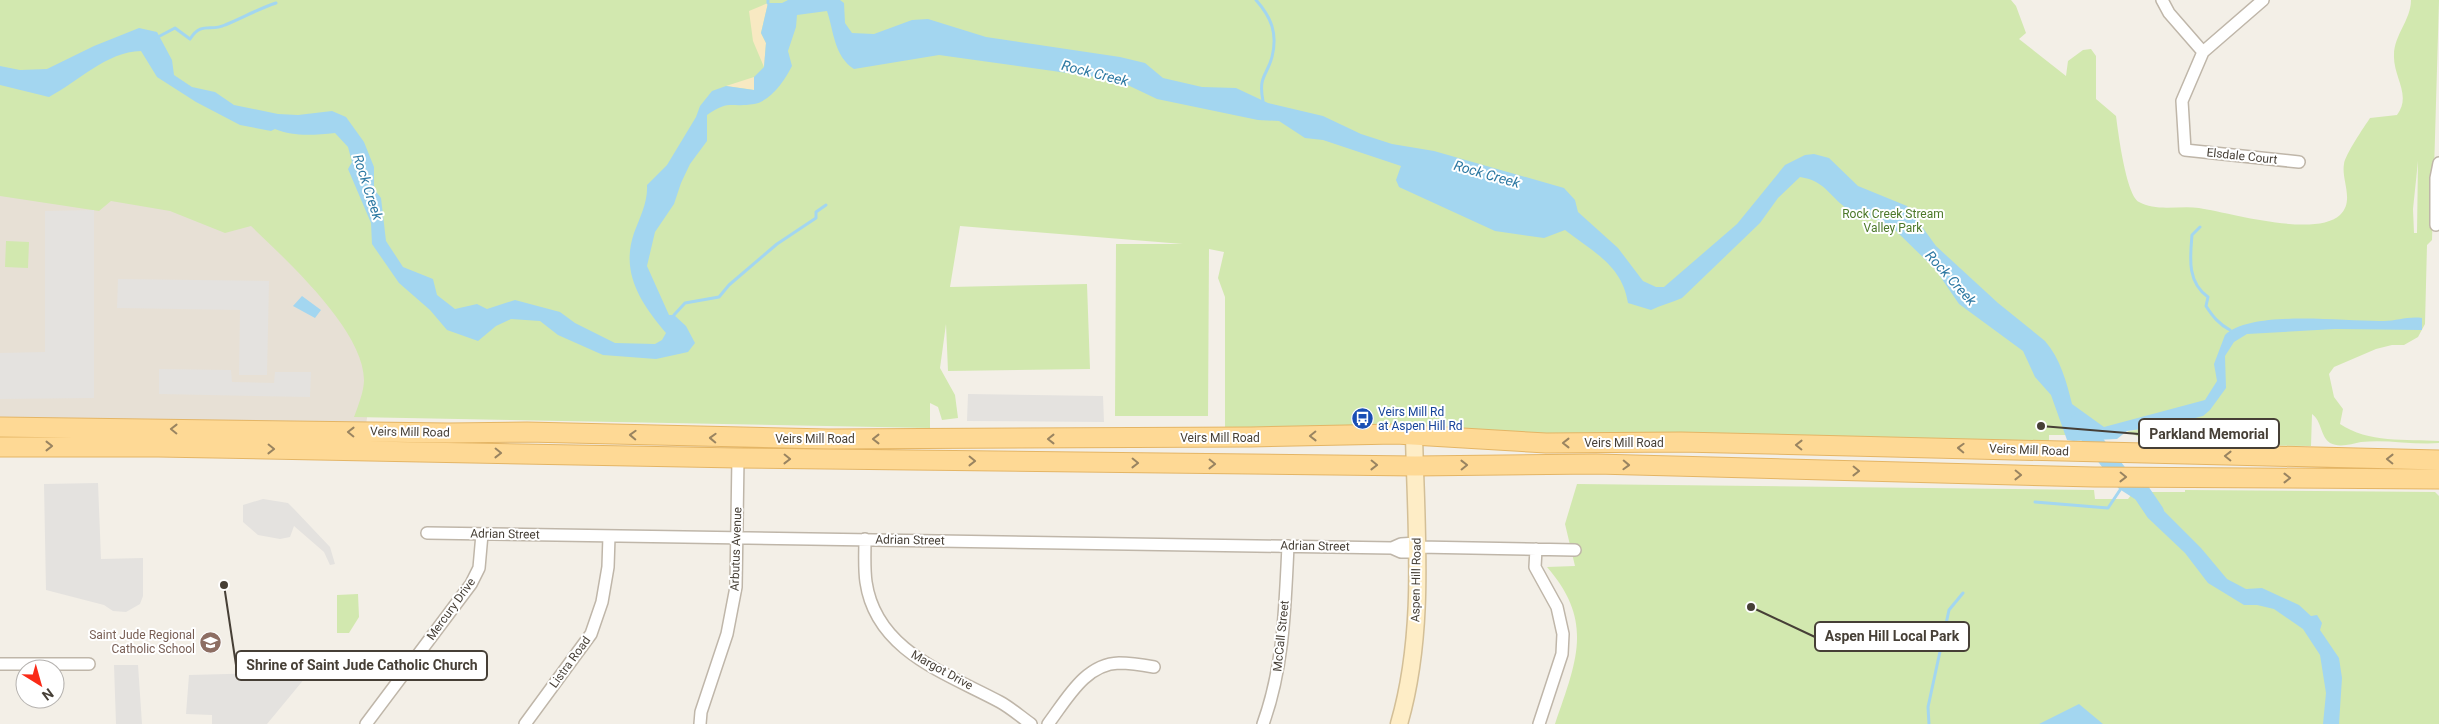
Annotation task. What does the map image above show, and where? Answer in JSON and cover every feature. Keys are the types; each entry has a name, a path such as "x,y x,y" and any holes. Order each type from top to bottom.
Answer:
{"main road":[{"name":"Veirs Mill Road","path":"0,427 450,433 527,432 934,439 1414,435 1546,443 1681,442 2439,460"},
{"path":"450,433 450,452"},
{"path":"680,457 682,436"},
{"name":"Veirs Mill Road","path":"0,446 158,447 738,458 1415,466 1596,464 2094,477 2439,479"}],"street":[{"path":"2162,0 2169,13 2203,52 2263,0"},
{"name":"Elsdale Court","path":"2203,52 2182,100 2186,150 2299,162"},
{"path":"2436,225 2436,178 2439,164"},
{"name":"Aspen Hill Road","path":"1399,724 1411,669 1418,547 1414,435"},
{"name":"Arbutus Avenue","path":"700,724 701,712 726,634 736,587 738,458"},
{"name":"Adrian Street","path":"428,533 1392,548 1401,552 1418,547 1575,550"},
{"name":"Mercury Drive","path":"366,724 471,584 479,568 482,534"},
{"name":"Listra Road","path":"525,724 591,634 602,602 608,567 609,536"},
{"name":"Margot Drive","path":"865,540 866,581 870,598 881,623 896,642 916,658 1002,703 1031,724"},
{"name":"McCall Street","path":"1263,724 1279,666 1284,633 1288,546"},
{"path":"1536,549 1534,567 1557,607 1563,634 1562,654 1539,724"},
{"path":"1048,724 1078,684 1093,670 1118,663 1154,667"},
{"path":"0,664 89,664"}],"shaded area":[{"path":"0,157 250,219 365,318 367,418 365,432 0,427"},
{"path":"94,210 94,398 0,399 0,353 45,352 45,211"},
{"path":"118,279 269,281 267,375 239,375 240,310 117,308"},
{"path":"159,369 231,370 232,382 274,383 275,372 311,372 310,397 159,394"},
{"path":"968,394 1103,396 1104,422 967,421"},
{"path":"98,483 101,559 143,558 143,596 140,604 126,612 113,611 104,605 46,590 44,484"},
{"path":"263,499 288,503 330,547 335,564 330,565 324,552 294,526 290,537 280,539 258,535 243,522 243,505"},
{"path":"114,665 138,665 142,724 116,724"},
{"path":"310,672 267,724 212,724 212,715 186,714 189,675"}],"green space":[{"name":"Rock Creek Stream Valley Park","path":"0,0 2011,0 2016,6 2026,33 2019,39 2066,76 2068,61 2083,50 2091,49 2096,56 2096,99 2116,116 2130,188 2134,197 2139,202 2153,207 2192,207 2272,222 2312,224 2328,222 2340,215 2344,209 2347,203 2345,160 2370,118 2397,115 2401,108 2403,100 2394,63 2394,55 2411,0 2439,0 2432,240 2427,245 2425,324 2418,337 2404,345 2392,345 2376,349 2334,367 2329,374 2334,397 2343,409 2340,424 2351,430 2375,437 2439,441 2439,443 2370,441 2337,445 2327,440 2318,420 2312,414 2311,446 2139,444 2139,437 2127,431 2138,430 2062,425 2066,435 2049,435 2049,444 1225,432 1225,297 1218,278 1224,252 1209,249 1208,416 1115,416 1116,244 1183,244 960,226 950,287 1087,284 1090,369 948,371 946,324 940,368 955,395 958,418 942,420 938,407 930,403 930,428 354,417 362,394 364,380 361,360 351,339 337,318 302,276 251,226 225,233 170,211 111,201 99,211 0,196","holes":["2418,161 2417,233 2414,233 2413,209"]},
{"path":"6,241 29,242 28,268 5,267"},
{"path":"1577,484 2094,490 2095,499 2128,499 2132,494 2135,499 2154,499 2149,492 2185,492 2185,490 2435,492 2439,496 2439,724 1555,724 1569,681 1577,643 1576,624 1571,606 1562,587 1547,567 1575,566 1565,524"},
{"path":"358,594 359,617 349,633 337,633 337,595"}],"sand":[{"path":"768,3 761,33 766,43 764,67 753,41 749,11"},
{"path":"754,77 754,90 726,86"}],"water":[{"path":"788,0 840,0 844,3 845,23 852,33 874,34 912,20 928,19 986,37 1120,57 1145,63 1163,78 1202,87 1236,88 1268,103 1323,116 1361,134 1392,144 1434,151 1564,188 1575,200 1578,212 1618,248 1643,281 1656,287 1664,287 1737,224 1785,165 1805,155 1814,154 1829,158 1858,186 1907,206 1936,246 1998,303 2045,341 2059,363 2072,404 2104,427 2205,400 2217,381 2214,364 2225,335 2238,327 2277,319 2384,321 2422,318 2422,330 2335,329 2247,334 2234,342 2225,356 2226,388 2210,410 2203,416 2168,425 2127,431 2117,439 2067,440 2051,395 2035,377 2023,351 1959,304 1935,269 1894,229 1884,223 1851,211 1822,186 1809,179 1800,177 1778,198 1760,223 1682,298 1651,310 1628,303 1625,290 1613,269 1605,260 1565,230 1544,238 1495,231 1399,187 1396,180 1401,166 1323,140 1305,138 1279,121 1258,120 1157,99 1117,80 939,55 854,69 842,57 827,11 797,15 796,27 788,51 792,66 772,94 754,104 721,107 707,115 707,141 690,164 674,204 655,232 647,266 669,315 674,315 686,326 695,343 688,352 656,359 603,355 558,335 540,321 511,319 496,326 478,341 447,330 430,310 399,283 372,244 371,223 348,169 352,162 348,147 335,133 297,134 275,129 271,131 240,125 196,102 157,77 141,51 116,56 104,62 49,97 0,85 0,66 20,70 47,69 94,46 139,28 157,32 172,60 174,75 192,87 215,92 234,105 278,114 298,115 332,111 346,117 364,142 374,167 374,189 381,198 386,241 403,267 433,279 437,295 455,309 477,304 487,309 515,300 560,312 575,323 615,343 655,344 662,340 666,333 649,311 636,288 630,262 630,248 645,203 647,185 667,165 696,117 700,106 712,91 726,86 754,90 754,77 764,67 766,43 761,33 768,3 782,3"},
{"path":"302,296 321,310 315,318 293,306"},
{"path":"2149,492 2160,507 2201,548 2227,579 2246,589 2262,588 2299,605 2311,616 2317,615 2322,623 2320,630 2339,658 2342,678 2339,724 2323,724 2326,693 2320,655 2303,629 2274,609 2257,605 2244,605 2208,583 2185,553 2148,518 2132,494"},
{"path":"2079,704 2103,724 2039,724"}],"waterway":[{"path":"1256,0 1266,13 1274,33 1272,57 1262,81 1263,101"},
{"path":"156,38 175,28 190,39 198,30 220,27 276,3"},
{"path":"674,315 685,303 719,297 729,285 777,244 816,218 816,212 826,205"},
{"path":"2200,227 2192,235 2191,269 2193,277 2201,291 2208,297 2206,306 2219,323 2230,330"},
{"name":"Rock Creek","path":"2079,422 2125,482 2142,493 2155,512"},
{"path":"2035,502 2108,508 2124,484"},
{"path":"1929,724 1928,707 1949,610 1963,593"}],"place":[{"name":"Veirs Mill Rd at Aspen Hill Rd","path":"1362,419"},
{"name":"Parkland Memorial","path":"2041,426"},
{"name":"Shrine of Saint Jude Catholic Church","path":"224,585"},
{"name":"Aspen Hill Local Park","path":"1751,607"},
{"name":"Saint Jude Regional Catholic School","path":"211,642"}]}
